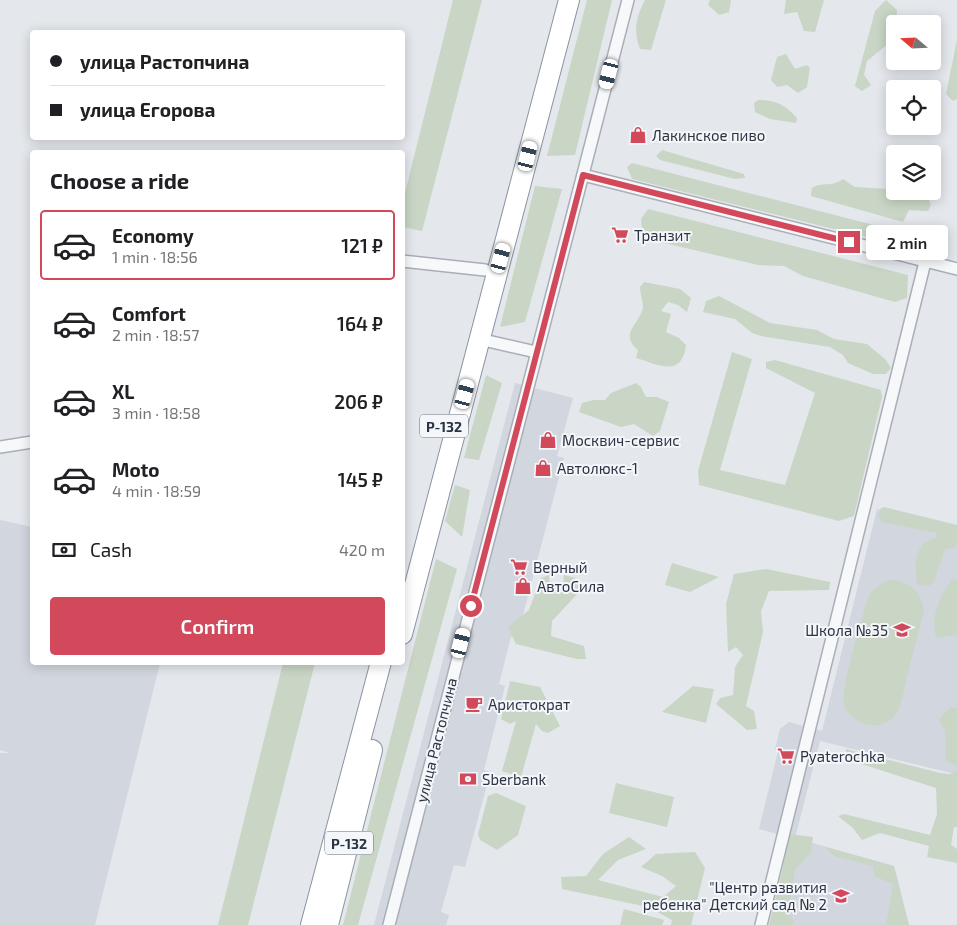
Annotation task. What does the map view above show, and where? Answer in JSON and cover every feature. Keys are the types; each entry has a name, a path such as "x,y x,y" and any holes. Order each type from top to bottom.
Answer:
{"highway":[{"name":"Р-132","path":"405,571 555,0"},
{"name":"Р-132","path":"405,623 569,0"},
{"name":"Р-132","path":"311,925 380,665"},
{"name":"Р-132","path":"328,925 394,665"}],"street":[{"name":"улица Растопчина","path":"389,925 628,0"},
{"path":"583,175 957,270"},
{"path":"405,261 484,270"},
{"path":"761,925 925,262"},
{"path":"479,339 536,352"},
{"path":"0,447 30,442"},
{"path":"306,925 317,904"}],"shaded area":[{"path":"515,383 573,398 557,456 564,458 517,638 511,637 499,684 505,686 484,770 490,772 488,781 465,867 454,865 441,912 449,915 446,925 374,925"},
{"name":"Школа №35","path":"877,509 957,529 957,773 820,741 795,838 894,866 909,925 774,925 795,839 759,829 778,751 775,749 780,729 789,722 822,731"},
{"path":"0,520 30,527 30,665 160,665 95,925 0,925 0,753 10,753 0,750"}],"green space":[{"path":"453,0 482,0 422,231 405,227 405,193"},
{"path":"587,0 612,0 575,155 547,156"},
{"path":"645,0 666,0 651,50 640,49 636,30 639,12"},
{"path":"710,0 731,0 729,12 719,15 708,5"},
{"path":"786,0 824,0 815,32 804,31 797,12 784,14"},
{"path":"886,0 897,10 897,15 886,15 886,45 867,61 864,75 871,85 862,91 855,86 875,11"},
{"path":"957,40 957,99 953,101 946,94"},
{"path":"786,54 795,69 807,65 810,68 807,87 798,93 787,85 777,87 771,80 777,57"},
{"path":"758,100 775,102 784,107 797,118 796,123 770,119 755,112 754,103"},
{"path":"662,150 744,174 745,178 735,179 660,160 656,156"},
{"path":"632,163 893,230 897,234 890,243 632,179 627,167"},
{"path":"843,179 855,187 886,189 886,200 929,200 931,205 928,211 909,210 903,222 811,196 812,188"},
{"path":"535,186 562,189 525,322 500,327"},
{"path":"648,209 908,275 907,298 895,302 803,276 784,266 758,265 643,238 641,219"},
{"path":"644,282 680,289 691,298 687,312 678,305 668,302 661,311 671,314 666,332 679,338 686,345 684,356 674,366 660,365 636,358 638,350 632,344 630,333 643,307 640,287"},
{"path":"719,296 770,323 817,330 834,339 867,344 885,359 891,368 886,374 873,374 848,363 843,355 830,347 761,336 752,333 735,319 703,312 706,301"},
{"path":"732,352 752,359 720,470 785,485 815,393 766,368 766,362 775,360 881,390 882,397 854,516 839,521 699,485 698,471"},
{"path":"486,375 502,383 479,460 464,458"},
{"path":"636,383 641,387 646,397 657,397 669,402 660,431 653,436 634,424 621,427 579,412 582,403 605,400 611,393"},
{"path":"455,485 470,490 462,537 445,521"},
{"path":"884,507 957,525 957,543 954,548 945,549 935,580 929,586 917,584 916,562 923,545 936,538 936,533 882,522 878,516 881,508"},
{"path":"436,559 457,569 358,925 343,925"},
{"path":"672,563 719,577 690,592 665,585"},
{"path":"766,569 830,582 829,590 769,591 761,611 763,632 746,706 754,711 757,729 747,730 716,704 720,698 733,695 735,667 743,655 736,647 728,652 726,604 734,574"},
{"path":"549,575 550,591 563,590 564,575 575,578 580,591 552,621 551,636 584,646 586,659 577,659 516,644 508,627 529,610 541,578"},
{"path":"952,579 957,580 957,635 937,638 934,623 937,607"},
{"path":"891,580 904,583 914,589 923,604 924,611 898,711 893,718 885,723 869,725 854,718 848,712 844,704 845,684 868,597 878,586"},
{"path":"283,665 314,665 248,925 218,925"},
{"path":"510,681 540,687 560,726 548,733 542,731 536,724 521,777 502,771 516,721 510,724 501,719"},
{"path":"693,686 714,689 706,723 662,712"},
{"path":"951,707 957,709 957,766 946,760 945,730 939,720"},
{"path":"846,749 940,773 950,774 957,771 957,827 954,827 951,845 957,849 957,863 927,857 929,846 880,833 862,840 853,828 838,816 844,814 930,835 937,814 936,788 846,759"},
{"path":"616,783 674,797 667,827 609,813"},
{"path":"496,793 526,806 518,835 497,850 480,840 478,834 488,796"},
{"path":"789,834 813,837 811,852 795,870 788,911 794,922 793,925 769,925 783,867"},
{"path":"629,837 646,849 618,860 598,880 663,897 676,886 662,876 641,867 656,854 695,852 705,868 691,925 671,925 672,920 648,907 562,889 561,877 586,876 603,854"},
{"path":"825,847 894,866 909,925 886,925 893,884 874,876 873,866 834,856"},
{"path":"624,909 664,920 662,925 620,925"}],"place":[{"name":"Лакинское пиво","path":"638,135"},
{"name":"Транзит","path":"620,235"},
{"name":"Москвич-сервис","path":"548,440"},
{"name":"Автолюкс-1","path":"543,468"},
{"name":"Верный","path":"519,567"},
{"name":"АвтоСила","path":"523,586"},
{"name":"Школа №35","path":"902,630"},
{"name":"Аристократ","path":"474,704"},
{"name":"Pyaterochka","path":"786,756"},
{"name":"Sberbank","path":"468,779"},
{"name":"\"Центр развития ребенка\" Детский сад № 2","path":"841,896"}],"route":[{"path":"471,606 583,175 849,242"}]}
